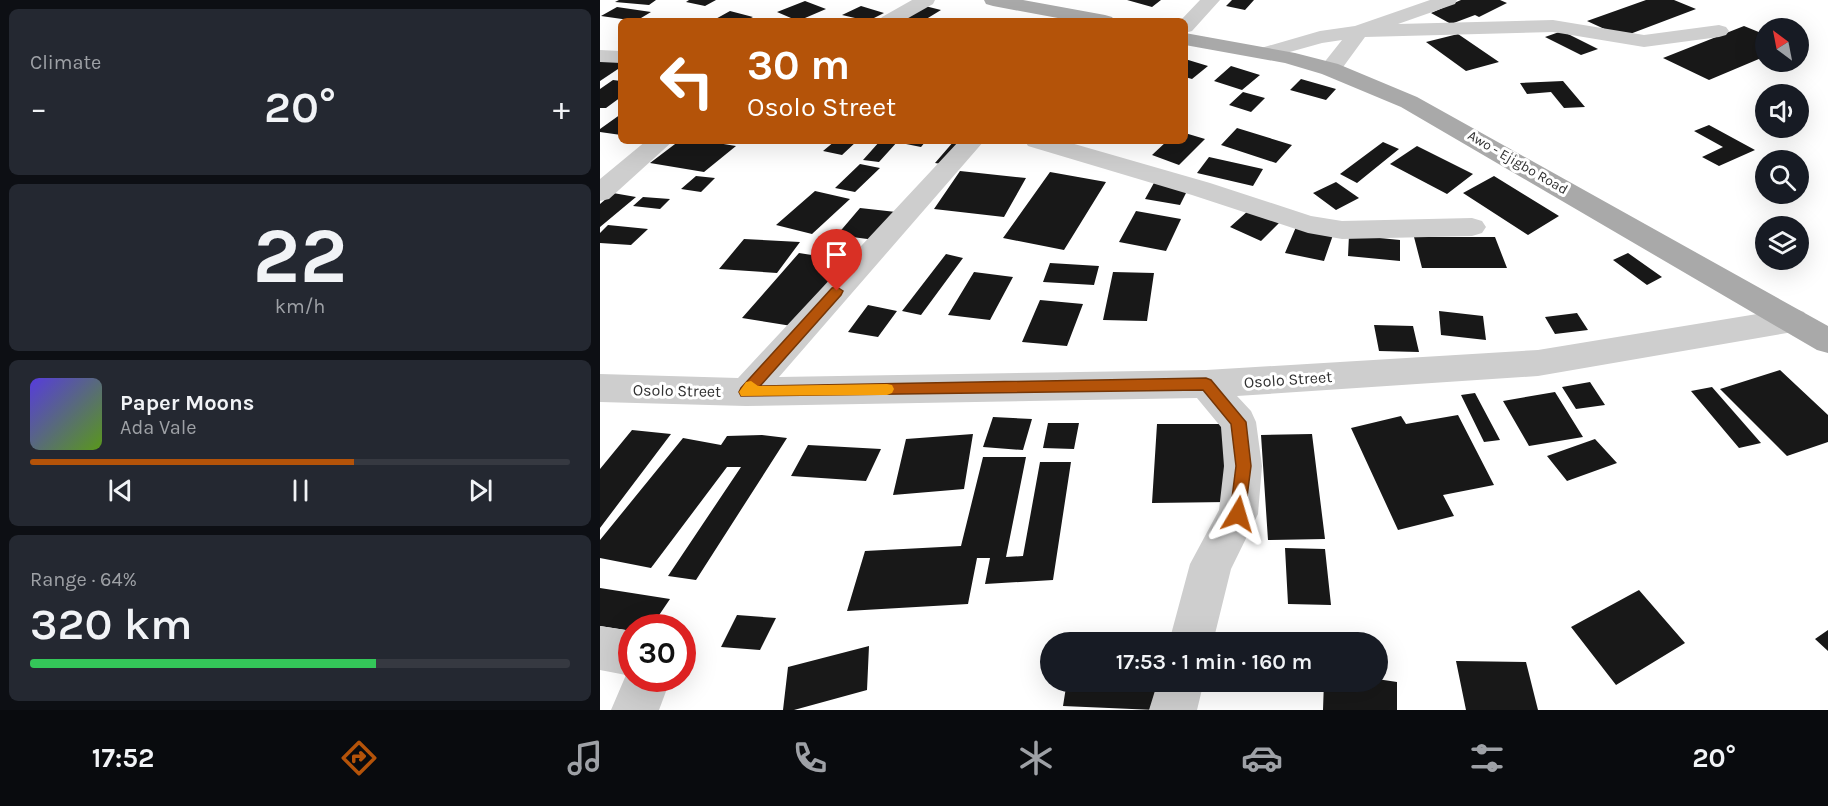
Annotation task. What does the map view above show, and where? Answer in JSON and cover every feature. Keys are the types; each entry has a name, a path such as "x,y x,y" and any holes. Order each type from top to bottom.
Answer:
{"main road":[{"path":"993,0 1089,18"},
{"name":"Awo - Ejigbo Road","path":"1188,39 1268,52 1330,69 1408,102 1461,130 1828,341"}],"street":[{"path":"894,18 926,0"},
{"path":"1188,24 1211,0"},
{"path":"1330,69 1359,31 1448,0"},
{"path":"1268,52 1320,38 1359,31 1553,26 1644,41 1719,31"},
{"path":"600,56 618,57"},
{"path":"600,193 657,144"},
{"path":"746,392 969,144"},
{"path":"1047,144 1201,189 1308,224 1342,230 1472,227"},
{"name":"Osolo Street","path":"600,388 746,392 1206,384 1538,363 1793,320"},
{"path":"1194,632 1211,564 1238,514 1244,466 1239,422 1206,384"},
{"path":"600,648 618,651"},
{"path":"635,710 642,692"},
{"path":"1173,710 1177,692"}],"building":[{"path":"619,0 656,0 649,5 615,2"},
{"path":"716,0 705,6 686,2"},
{"path":"1127,0 1161,0 1152,7"},
{"path":"1232,0 1254,0 1245,10 1226,6"},
{"path":"1461,0 1500,0 1507,3 1479,17 1475,15 1451,24 1431,13"},
{"path":"1646,0 1674,0 1696,9 1622,37 1587,21"},
{"path":"805,1 826,9 805,18 791,18 777,12"},
{"path":"917,4 941,10 928,18 902,18"},
{"path":"861,6 884,13 874,18 842,15"},
{"path":"617,7 651,12 641,18 601,16"},
{"path":"730,11 753,17 751,18 717,18"},
{"path":"1744,26 1755,30 1755,61 1709,80 1663,58"},
{"path":"1562,31 1598,49 1581,55 1545,37"},
{"path":"1458,34 1499,62 1466,71 1426,42"},
{"path":"600,60 618,62 618,69 600,81"},
{"path":"1188,60 1208,66 1192,79 1188,78"},
{"path":"1231,66 1260,75 1242,90 1214,81"},
{"path":"1301,79 1336,89 1326,100 1290,90"},
{"path":"613,80 618,81 618,99 606,108 600,108 600,89"},
{"path":"1563,81 1585,107 1564,108 1551,92 1527,94 1520,83"},
{"path":"1243,92 1265,98 1251,112 1229,105"},
{"path":"618,116 618,135 600,132 600,129"},
{"path":"1709,125 1755,150 1719,166 1702,157 1723,147 1694,131"},
{"path":"1237,128 1292,145 1276,163 1221,145"},
{"path":"1188,134 1205,139 1179,165 1152,155 1164,144 1188,144"},
{"path":"1383,142 1399,149 1357,183 1340,174"},
{"path":"675,144 736,146 704,172 650,163"},
{"path":"831,144 854,144 842,155 823,151"},
{"path":"877,144 895,144 879,162 863,160"},
{"path":"906,144 924,144 921,147"},
{"path":"951,144 966,144 948,165 935,163"},
{"path":"1417,146 1473,174 1447,194 1390,164"},
{"path":"1209,157 1263,169 1253,186 1197,173"},
{"path":"860,164 880,168 855,192 835,188"},
{"path":"960,171 1026,178 1004,217 934,209"},
{"path":"1050,172 1106,182 1064,250 1003,238"},
{"path":"696,176 715,178 701,192 681,189"},
{"path":"1494,176 1559,216 1528,235 1463,193"},
{"path":"1155,181 1189,187 1180,205 1145,199"},
{"path":"1336,182 1359,198 1336,210 1313,193"},
{"path":"815,191 850,199 812,234 776,225"},
{"path":"613,193 636,197 600,227 600,204"},
{"path":"643,197 670,199 660,209 633,206"},
{"path":"860,208 896,212 875,240 837,235"},
{"path":"1249,210 1279,223 1261,241 1230,227"},
{"path":"1136,211 1181,219 1166,251 1119,242"},
{"path":"608,225 648,229 631,245 600,243 600,233"},
{"path":"1296,227 1333,235 1324,261 1285,253"},
{"path":"1349,235 1400,240 1400,261 1348,256"},
{"path":"1414,237 1495,237 1507,268 1422,268"},
{"path":"744,239 800,242 777,273 719,269"},
{"path":"799,253 850,261 798,327 742,318"},
{"path":"1628,253 1662,277 1647,285 1613,260"},
{"path":"946,254 963,258 921,315 902,311"},
{"path":"1050,263 1099,266 1094,285 1043,282"},
{"path":"974,272 1013,277 990,320 948,315"},
{"path":"1113,272 1154,273 1147,321 1103,320"},
{"path":"1040,300 1083,304 1067,346 1022,342"},
{"path":"868,305 897,311 878,337 848,332"},
{"path":"1439,311 1483,316 1486,340 1441,335"},
{"path":"1577,313 1588,330 1555,334 1545,317"},
{"path":"1374,325 1413,326 1419,352 1379,351"},
{"path":"1780,370 1828,415 1828,442 1787,456 1720,389"},
{"path":"1590,382 1605,405 1576,409 1562,387"},
{"path":"1712,387 1761,443 1739,448 1691,391"},
{"path":"1555,392 1583,437 1529,446 1503,401"},
{"path":"1475,393 1500,440 1484,442 1461,395"},
{"path":"1458,415 1494,485 1443,495 1454,516 1398,530 1351,428 1401,416 1406,424"},
{"path":"993,417 1032,419 1023,450 983,447"},
{"path":"1048,423 1079,423 1074,449 1043,448"},
{"path":"1157,424 1226,424 1227,502 1152,503"},
{"path":"632,430 671,434 600,528 600,469"},
{"path":"973,434 964,489 893,495 906,439"},
{"path":"1312,434 1325,539 1268,540 1261,435"},
{"path":"762,435 787,438 696,580 668,576 741,467 727,467 651,568 600,558 600,540 683,438 721,445 727,436"},
{"path":"1595,439 1617,463 1567,481 1547,456"},
{"path":"808,445 881,449 866,481 791,476"},
{"path":"983,457 1026,457 1006,557 1023,556 1040,462 1071,462 1053,580 985,584 990,558 977,558 968,604 847,611 865,551 961,546"},
{"path":"1285,548 1325,549 1331,605 1288,604"},
{"path":"600,588 670,599 660,614 618,614 618,629 600,626"},
{"path":"1639,590 1685,643 1616,685 1571,627"},
{"path":"737,615 776,618 760,650 721,647"},
{"path":"1828,630 1828,651 1815,639"},
{"path":"869,646 867,690 794,710 783,710 788,667"},
{"path":"1456,661 1526,662 1538,710 1466,710"},
{"path":"1388,681 1397,682 1397,710 1323,710 1324,692 1388,692"},
{"path":"1065,692 1157,692 1155,710 1063,706"}],"slow traffic":[{"path":"751,386 746,392 887,389"}],"route":[{"path":"837,291 746,392 1206,384 1239,422 1244,466 1238,514"}]}
